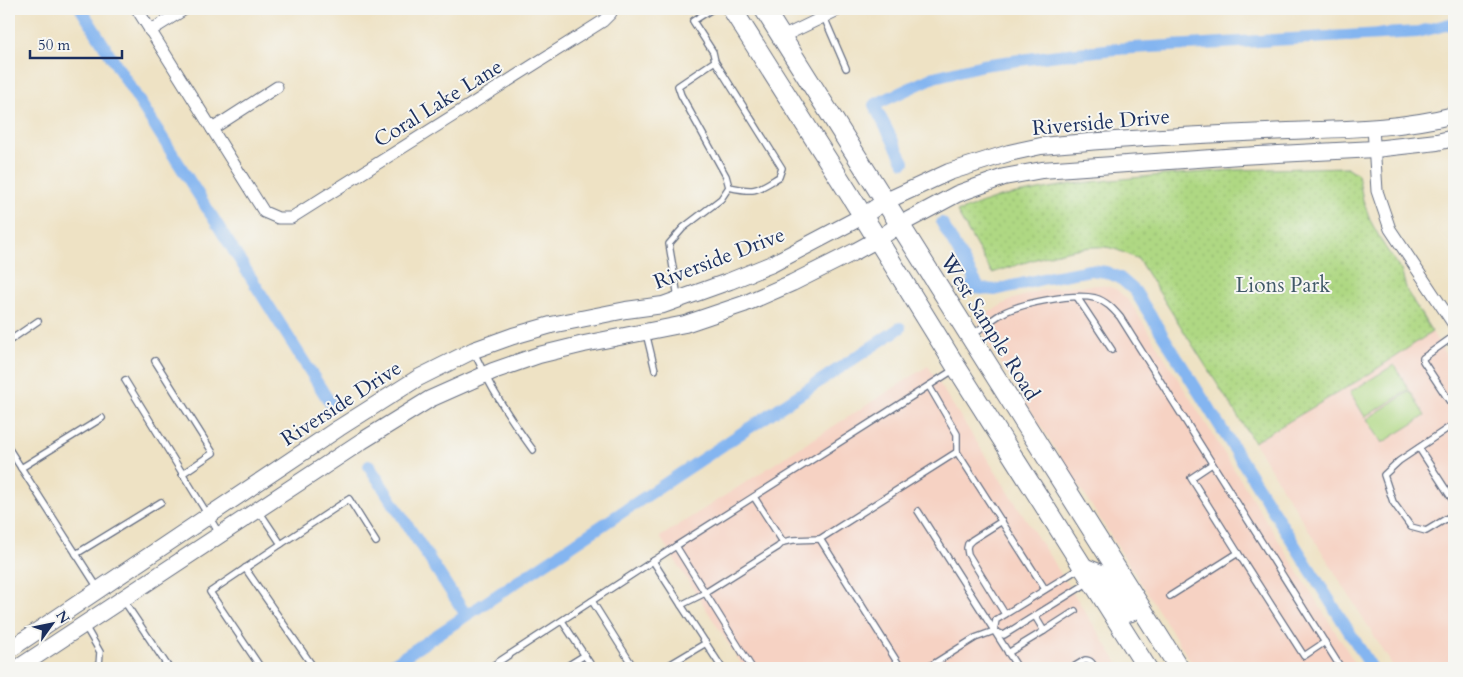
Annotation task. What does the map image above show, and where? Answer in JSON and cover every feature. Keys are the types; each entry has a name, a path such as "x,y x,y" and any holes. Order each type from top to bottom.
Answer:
{"main road":[{"path":"732,9 864,216 957,368 1146,668"},
{"name":"West Sample Road","path":"764,9 1177,665"},
{"path":"1036,493 1056,503 1088,552 1111,560"},
{"path":"1087,574 1105,576 1154,649 1177,665"}],"street":[{"path":"136,9 212,129 277,87"},
{"path":"150,31 185,9"},
{"name":"Coral Lake Lane","path":"212,129 264,212 278,218 291,218 603,21 611,13 611,9"},
{"path":"782,37 840,9"},
{"name":"Riverside Drive","path":"9,650 340,428 418,378 474,350 512,336 551,324 663,305 730,281 772,264 864,216 884,202 949,172 1010,153 1041,146 1090,141 1373,127 1433,120 1454,115"},
{"path":"1373,127 1377,191 1390,229 1454,325"},
{"name":"Riverside Drive","path":"18,668 362,441 430,399 484,375 539,355 685,324 744,304 792,283 878,239 899,225 957,194 1004,177 1042,170 1249,155 1375,149 1454,139"}],"lane":[{"path":"712,9 693,21 713,52 715,61 782,168 779,177 757,190 746,191 729,187"},
{"path":"824,17 846,68"},
{"path":"679,299 669,244 682,228 721,199 729,187 726,176 681,95 678,86 715,61"},
{"path":"970,336 1002,314 1038,302 1077,297 1096,298 1109,305 1120,317 1341,668"},
{"path":"1077,297 1112,350"},
{"path":"9,341 38,321"},
{"path":"646,332 654,370"},
{"path":"1450,402 1423,361 1423,358 1454,336"},
{"path":"474,350 484,375 508,416 534,450"},
{"path":"155,361 214,453 182,474"},
{"path":"489,668 499,666 562,620 957,368"},
{"path":"125,380 220,535"},
{"path":"928,386 957,434 957,452 1045,589"},
{"path":"21,468 102,418"},
{"path":"1454,426 1399,461 1384,475 1393,502 1411,527 1426,531 1454,514"},
{"path":"1419,448 1454,502"},
{"path":"9,449 99,590"},
{"path":"681,605 705,593 783,542 820,539 957,452"},
{"path":"1212,464 1191,478 1238,553 1304,656 1325,642"},
{"path":"754,497 783,542"},
{"path":"261,668 210,592 349,498 376,542"},
{"path":"76,554 161,502"},
{"path":"258,510 281,544"},
{"path":"918,511 1018,668"},
{"path":"1002,521 972,540 967,548 975,568 1005,614"},
{"path":"820,539 902,668"},
{"path":"676,546 752,668"},
{"path":"1170,596 1238,553"},
{"path":"653,561 722,668"},
{"path":"245,568 314,668"},
{"path":"994,631 996,620 1045,589 1087,574"},
{"path":"927,668 975,638 994,631 1004,635 1035,616 1087,574"},
{"path":"123,599 169,668"},
{"path":"592,601 634,668"},
{"path":"1008,653 1075,611"},
{"path":"1035,616 1044,631"},
{"path":"562,620 593,668"},
{"path":"84,625 100,652 97,667"},
{"path":"664,668 674,666 706,643"},
{"path":"564,668 585,655"},
{"path":"1072,668 1088,660 1095,668"}],"shaded area":[{"path":"1102,285 1116,289 1130,302 1358,668 1195,668 989,345 977,319 1011,300 1038,291 1072,286"},
{"path":"1432,332 1454,368 1454,668 1394,668 1254,442 1366,376"},
{"path":"928,366 1121,668 744,668 660,537"}],"green space":[{"name":"Lions Park","path":"1347,167 1358,174 1363,200 1371,222 1401,270 1407,291 1432,332 1366,376 1254,442 1138,259 1118,250 1092,247 1063,252 992,273 957,212 1000,197 1072,184 1233,170"},
{"path":"1394,365 1409,390 1365,417 1350,392"},
{"path":"1410,391 1425,416 1382,443 1367,419"}],"waterway":[{"path":"81,9 332,406"},
{"path":"904,162 874,105 934,77 983,65 1115,49 1418,32 1454,23"},
{"path":"942,223 979,288"},
{"path":"964,287 995,290 1090,270 1106,272 1120,278 1135,291 1372,668"},
{"path":"387,668 900,328"},
{"path":"369,466 466,615"}]}
